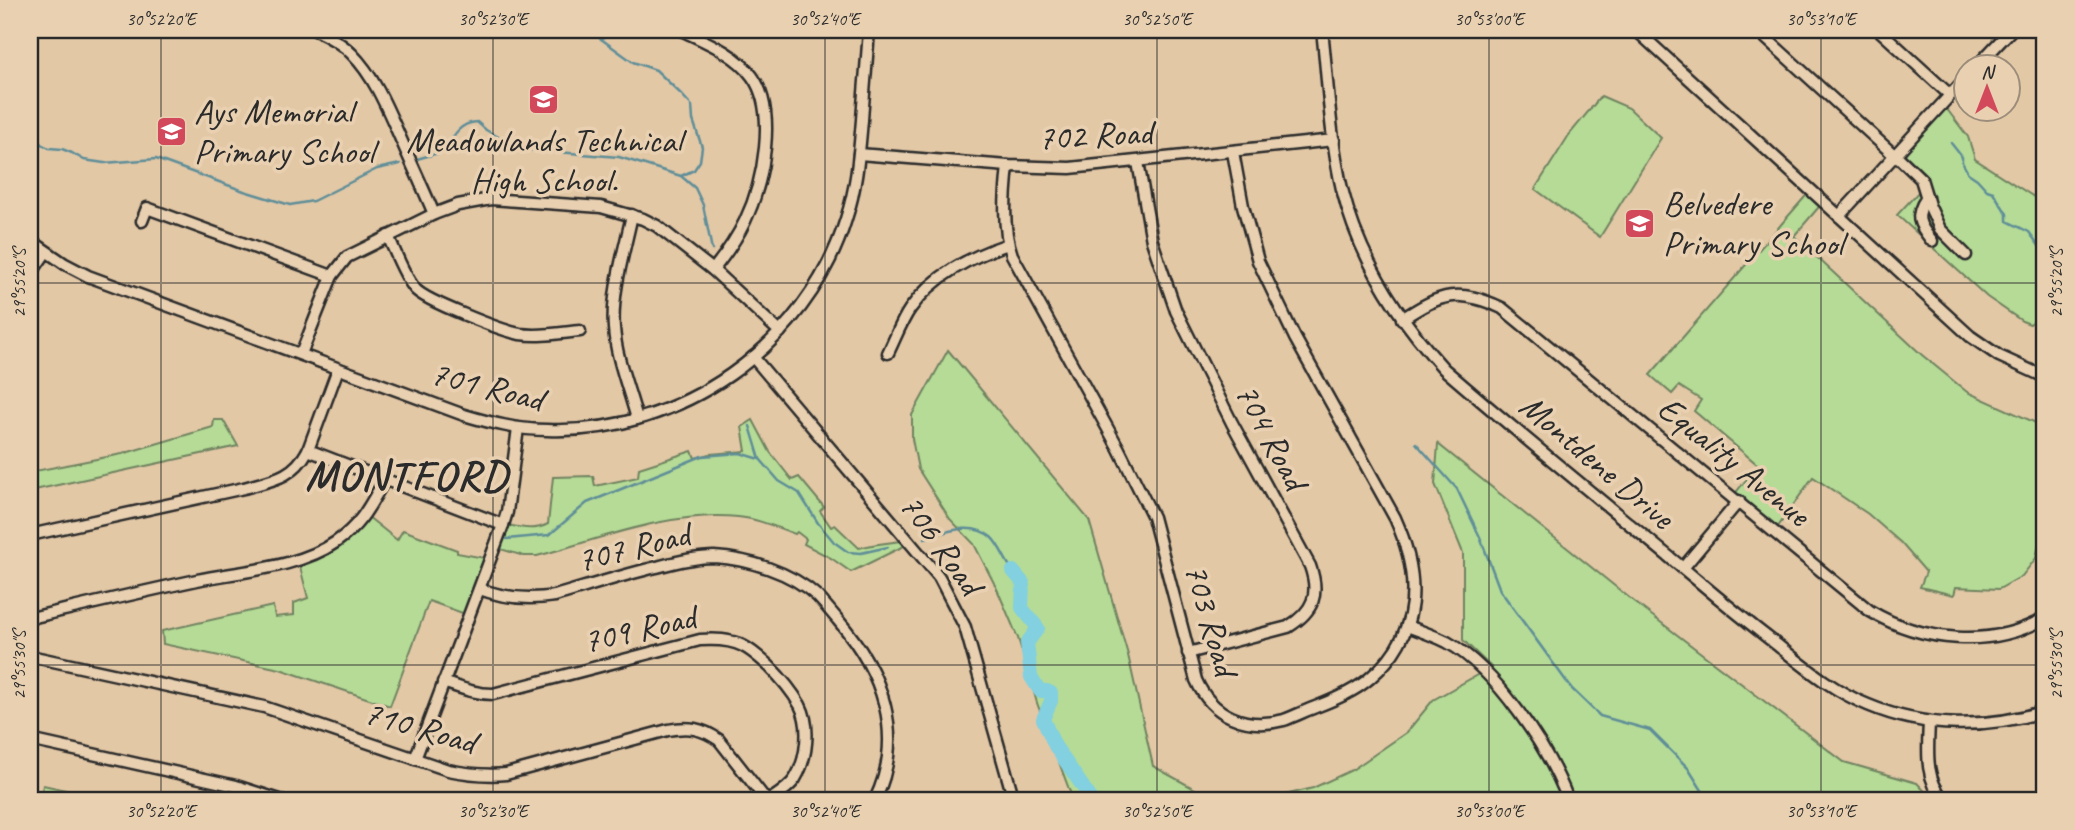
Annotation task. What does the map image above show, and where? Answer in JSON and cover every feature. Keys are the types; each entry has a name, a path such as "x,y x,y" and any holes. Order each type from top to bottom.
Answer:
{"street":[{"path":"315,30 339,43 364,69 388,111 434,214"},
{"path":"681,30 739,62 760,88 766,108 757,190 745,221 713,270"},
{"name":"701 Road","path":"30,240 88,276 464,415 518,428 548,430 600,427 637,418 662,411 701,393 735,372 780,332 802,307 831,259 851,203 859,154 869,30"},
{"name":"Montdene Drive","path":"1322,30 1342,189 1355,229 1367,260 1402,319 1444,369 1683,568 1826,683 1849,697 1889,713 1929,722 1980,724 2026,718 2045,711"},
{"path":"1636,30 1982,346 2045,377"},
{"path":"1757,30 1921,178 1940,229 1966,255"},
{"path":"1839,216 1950,95 1879,30"},
{"path":"1988,52 2004,32"},
{"name":"702 Road","path":"859,154 1008,166 1070,168 1334,140"},
{"name":"703 Road","path":"1008,166 1008,244 1019,271 1119,449 1153,517 1188,653 1202,694 1212,706 1239,720 1265,723 1284,720 1338,698 1369,680 1394,651 1407,626 1412,605 1413,581 1407,544 1395,518 1295,338 1258,261 1243,206 1233,152"},
{"name":"704 Road","path":"1138,162 1152,241 1176,311 1232,424 1310,566 1315,586 1311,606 1298,621 1288,627 1188,653"},
{"path":"1927,197 1918,210 1919,222 1932,241"},
{"path":"301,354 332,276 347,257 434,214 475,201 504,199 601,207 632,215 657,226 713,270 780,332"},
{"path":"142,221 147,208 332,276"},
{"path":"632,215 615,303 614,328 637,418"},
{"path":"388,236 414,289 426,298 519,334 545,335 580,331"},
{"path":"888,353 909,310 924,292 963,261 1008,244"},
{"path":"30,275 46,252"},
{"name":"Equality Avenue","path":"1402,319 1428,302 1444,297 1472,296 1502,308 1870,611 1899,626 1940,636 1979,637 2019,630 2045,618"},
{"name":"706 Road","path":"753,357 939,577 965,627 1014,800"},
{"path":"30,535 278,479 295,468 308,450 338,369"},
{"path":"415,758 503,525 518,428"},
{"path":"308,450 503,525"},
{"path":"30,620 102,601 286,563 316,554 339,541 361,520 385,479"},
{"path":"1683,568 1739,501"},
{"name":"707 Road","path":"480,589 501,595 538,598 555,596 670,563 711,557 748,561 785,576 816,596 846,629 871,666 882,692 888,718 887,765 875,800"},
{"path":"1407,626 1447,642 1492,679 1530,728 1568,800"},
{"name":"709 Road","path":"443,682 472,692 494,694 701,640 727,640 756,654 778,675 800,706 805,720 806,743 795,779 787,788 768,800"},
{"name":"710 Road","path":"30,656 264,708 448,771 490,776 684,727 697,729 710,733 719,740 768,800"},
{"path":"1929,722 1930,777 1936,791 1944,800"},
{"path":"30,740 236,786 280,800"}],"green space":[{"path":"1601,96 1629,108 1661,138 1600,237 1535,189 1569,135"},
{"path":"1943,104 1952,116 1952,122 1957,122 1968,137 1975,159 2045,204 2045,333 2034,321 2030,324 2022,321 1987,297 1897,215 1923,187 1895,154"},
{"path":"1811,190 1824,201 1794,236 1922,355 1967,392 2045,427 2045,515 2036,558 2022,576 1999,589 1956,587 1954,595 1920,587 1926,572 1901,543 1868,514 1813,477 1775,531 1733,496 1758,465 1694,411 1701,400 1679,386 1672,394 1650,375"},
{"path":"948,350 1089,520 1128,655 1153,766 1211,798 1265,800 1073,800 1037,703 1018,638 997,589 974,544 950,519 918,469 912,439 912,415"},
{"path":"214,420 223,420 238,446 30,491 30,472 122,454 213,427"},
{"path":"753,420 770,452 792,480 799,477 824,507 820,511 831,527 835,525 859,548 908,540 910,543 851,572 804,544 806,539 797,532 795,534 745,518 713,516 662,522 537,556 524,556 494,547 503,524 531,528 548,524 553,477 593,476 595,486 638,477 639,468 692,451 695,458 746,451 742,427"},
{"path":"1438,444 1642,608 1844,762 1917,783 1933,800 1265,800 1313,788 1352,770 1407,732 1433,700 1491,667 1463,640 1463,553 1435,484"},
{"path":"367,516 397,540 403,530 457,550 457,553 490,559 468,615 429,601 390,706 280,669 163,644 162,631 273,606 275,617 294,615 294,603 308,598 299,563"},
{"path":"43,785 111,800 40,800"}],"waterway":[{"path":"590,31 633,62 656,70 692,106 693,120 702,147 700,161 694,170 681,176"},
{"path":"417,159 445,151 461,128 477,122 520,149 619,157 681,176 695,188 703,205 712,250"},
{"path":"30,123 41,144 62,149 84,160 104,163 156,159 290,205 313,201 377,169 400,164"},
{"path":"1951,143 1962,157 1968,173 1993,192 2007,214 2007,221 2029,232 2045,254"},
{"path":"750,426 760,459 779,481 799,493 834,542 848,552 861,553 888,547"},
{"path":"1416,443 1457,489 1480,537 1500,590 1572,689 1600,716 1650,730 1688,768 1708,800"},
{"path":"507,539 549,535 587,503 702,456 740,453 760,459"},
{"path":"925,538 959,529 984,532 994,540 1013,571"},
{"path":"1013,571 1023,583 1022,608 1038,628 1027,643 1031,677 1040,691 1051,693 1051,701 1043,719 1055,746 1092,800"}],"place":[{"name":"Meadowlands Technical High School.","path":"544,99"},
{"name":"Ays Memorial Primary School","path":"171,131"},
{"name":"Belvedere Primary School","path":"1640,223"}],"district":[{"name":"MONTFORD","path":"407,475"}]}
